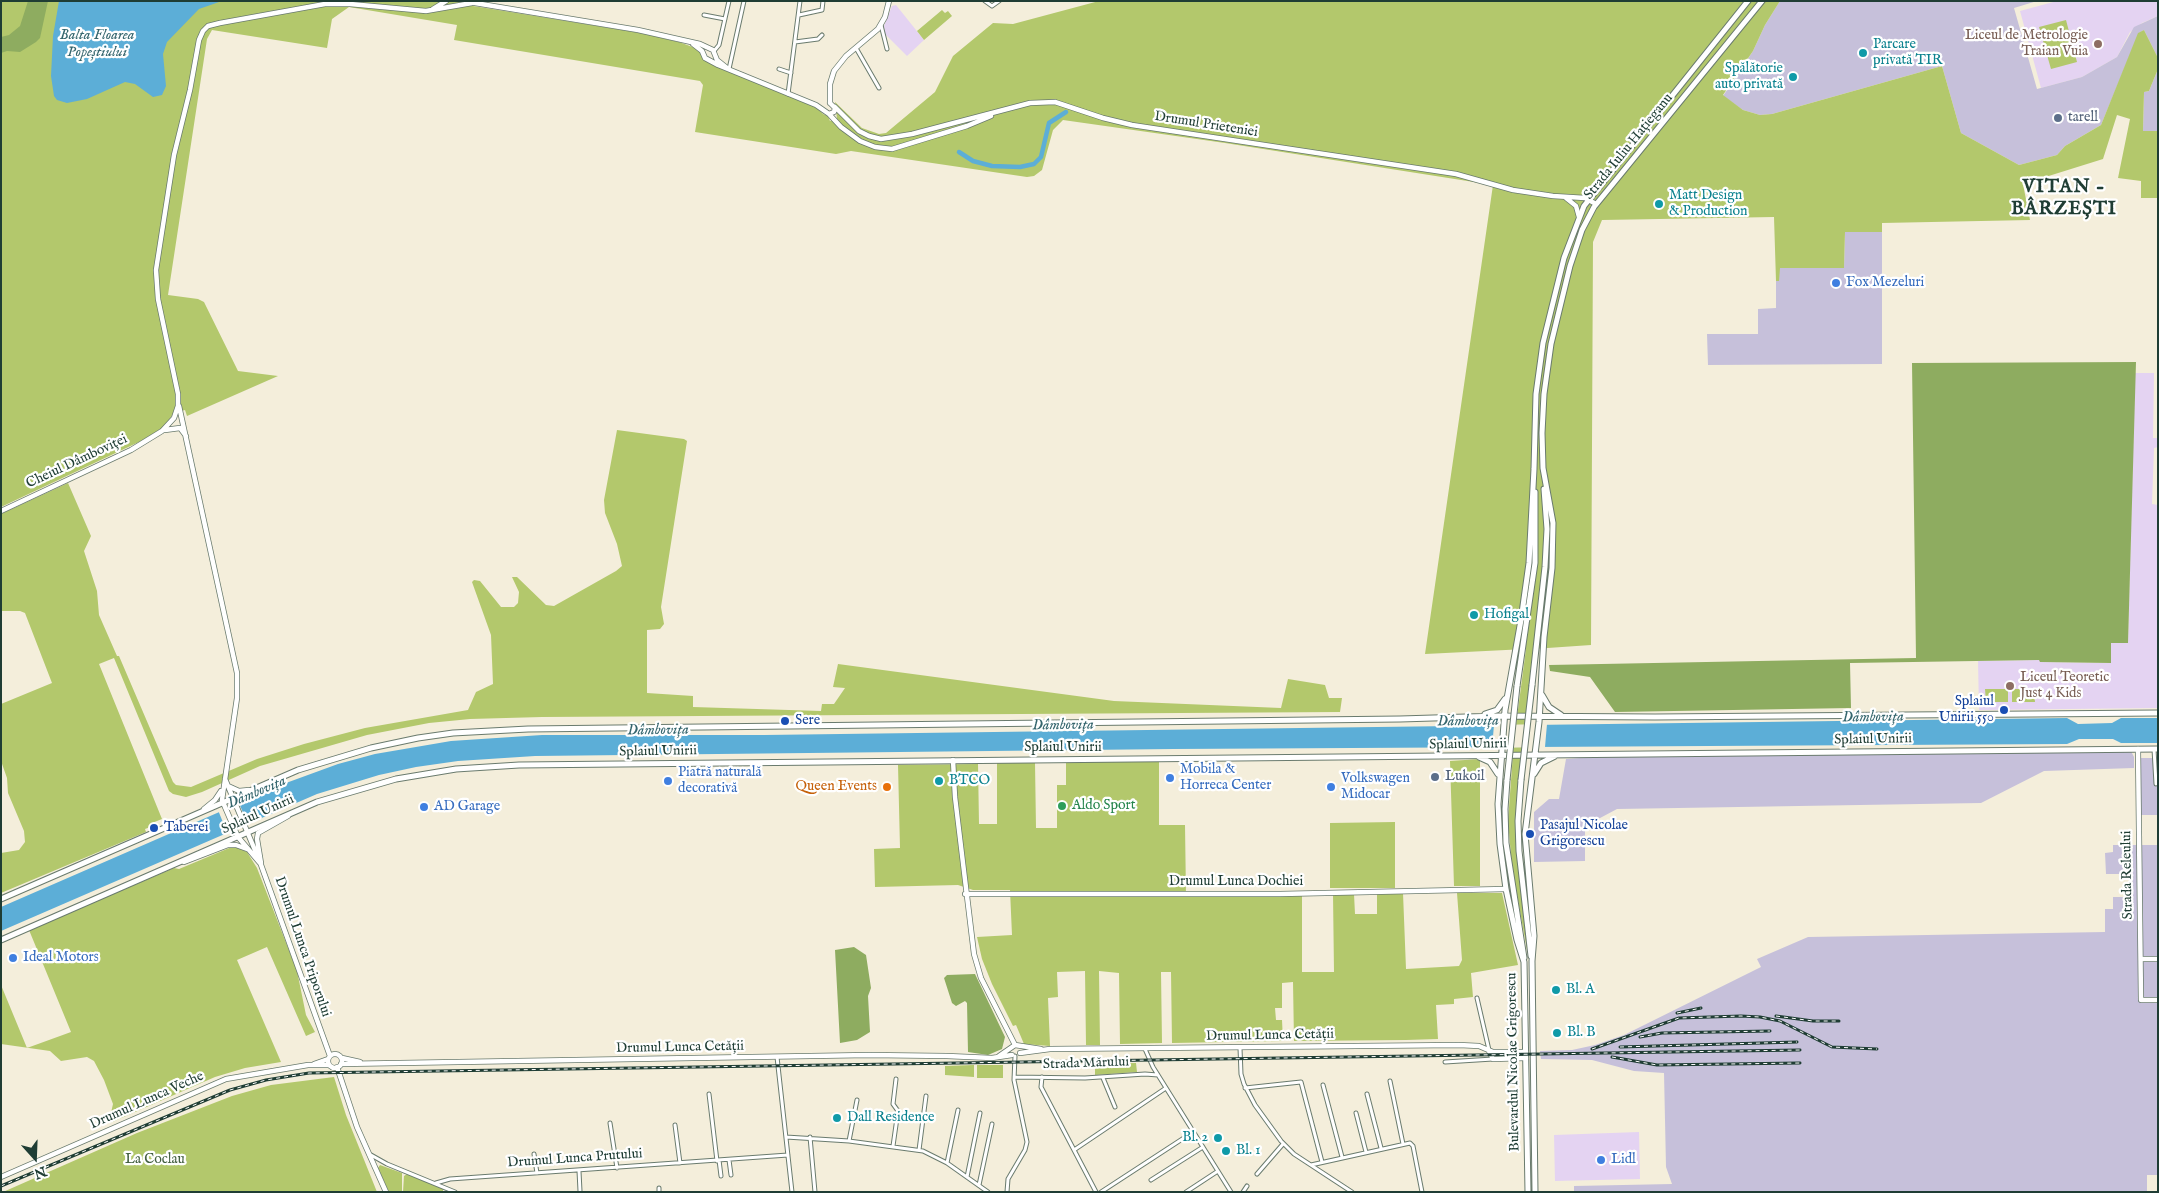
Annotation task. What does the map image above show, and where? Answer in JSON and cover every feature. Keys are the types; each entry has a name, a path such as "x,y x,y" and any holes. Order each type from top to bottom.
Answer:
{"main road":[{"name":"Strada Iuliu Hațieganu","path":"1500,755 1507,693 1527,581 1534,469 1534,413 1539,366 1556,288 1579,217 1589,199 1748,1"},
{"name":"Strada Iuliu Hațieganu","path":"1535,755 1553,532 1552,511 1543,468 1544,394 1554,327 1575,248 1596,204 1762,1"},
{"path":"1532,962 1519,851 1518,821 1546,548 1543,468"},
{"path":"1524,962 1523,943 1506,843 1505,809 1506,780 1517,686 1535,563 1534,469"},
{"path":"1541,692 1549,707 1563,716"},
{"path":"1470,717 1497,710 1507,693"},
{"name":"Splaiul Unirii","path":"1,899 198,813 224,805 255,788 309,766 353,753 418,738 472,731 1504,716 2158,713"},
{"name":"Splaiul Unirii","path":"1,940 179,862 246,830 296,810 333,796 396,779 436,771 483,767 953,760 2156,749"},
{"name":"Bulevardul Nicolae Grigorescu","path":"1500,755 1499,828 1506,889 1517,940 1524,962 1528,1192"},
{"name":"Bulevardul Nicolae Grigorescu","path":"1535,755 1525,842 1534,936 1532,962 1535,1192"},
{"path":"1531,781 1539,765 1559,755"},
{"path":"1476,756 1493,764 1499,777"}],"street":[{"path":"430,11 447,1 450,5 472,3"},
{"path":"466,1 638,30 685,40 713,51 719,63 728,68"},
{"path":"708,59 719,45 729,1"},
{"path":"728,68 744,1"},
{"path":"788,94 800,1"},
{"path":"799,15 822,10 823,1"},
{"path":"824,110 828,103 830,84 834,71 841,61 880,25 889,1"},
{"path":"985,1 989,6 999,1"},
{"path":"261,864 237,834 224,805 225,774 237,698 237,673 158,299 156,270 174,155 201,33 206,28 215,24 318,4 350,4 430,11 457,4"},
{"path":"704,15 725,19"},
{"path":"880,25 887,49"},
{"path":"795,42 818,39 822,35"},
{"path":"685,40 694,44 708,59 816,105 860,141 875,147 892,149 975,123 1004,110"},
{"path":"856,48 879,88"},
{"path":"703,53 706,49 713,51"},
{"path":"779,69 791,73"},
{"name":"Drumul Prieteniei","path":"828,103 835,107 862,133 881,138 912,134 1040,102 1055,102 1103,118 1145,127 1456,174 1513,190 1589,199"},
{"path":"816,105 828,103"},
{"path":"829,114 834,112 835,107"},
{"path":"1565,197 1576,206 1579,217"},
{"path":"1589,199 1596,204"},
{"path":"179,402 174,420 178,428 188,439"},
{"path":"162,432 174,420 180,417 183,421"},
{"path":"162,432 178,428 183,421"},
{"name":"Cheiul Dâmboviței","path":"1,511 124,453 162,432"},
{"name":"Strada Releului","path":"2138,749 2142,1000 2158,1000"},
{"path":"2156,749 2156,784"},
{"path":"953,760 954,788 970,934 978,969 1010,1038 1013,1050 1014,1077 1027,1142 1025,1150 1008,1179 1007,1192"},
{"path":"225,786 239,791 255,788"},
{"path":"225,786 261,864"},
{"path":"198,813 215,800 225,786"},
{"path":"261,864 257,839 258,833 281,821 296,810"},
{"path":"179,862 189,861 230,844 251,850"},
{"name":"Drumul Lunca Priporului","path":"261,864 324,1039 329,1060"},
{"name":"Drumul Lunca Dochiei","path":"966,894 1280,894 1506,889"},
{"path":"2141,959 2158,959"},
{"path":"1477,998 1489,1051 1493,1059"},
{"name":"Drumul Lunca Priporului","path":"324,1039 335,1054"},
{"name":"Drumul Lunca Cetății","path":"329,1060 339,1066 369,1063 913,1055 992,1058 1013,1050 1459,1044 1479,1046 1498,1053 1526,1055"},
{"path":"1240,1048 1241,1074 1245,1088 1283,1144 1294,1154 1352,1192"},
{"name":"Strada Mărului","path":"1145,1049 1158,1075 1231,1192"},
{"name":"Drumul Lunca Cetății","path":"1013,1050 1020,1053 1050,1050"},
{"path":"329,1060 335,1054"},
{"name":"Drumul Lunca Cetății","path":"335,1054 342,1058 369,1063"},
{"path":"1445,1062 1526,1055"},
{"path":"777,1057 792,1192"},
{"path":"342,1058 339,1066 353,1116 386,1192"},
{"name":"Drumul Lunca Veche","path":"1,1177 226,1079 308,1066 329,1060"},
{"name":"Strada Mărului","path":"1014,1077 1103,1078 1145,1074 1158,1075"},
{"path":"1042,1077 1041,1087 1096,1192"},
{"path":"1103,1078 1115,1107"},
{"path":"893,1146 898,1111 893,1104 896,1079"},
{"path":"1390,1081 1403,1144"},
{"path":"1245,1088 1301,1082 1322,1162"},
{"path":"1323,1085 1342,1157"},
{"path":"1074,1150 1166,1088"},
{"path":"709,1094 721,1176"},
{"path":"1368,1094 1381,1148"},
{"path":"919,1150 926,1096"},
{"path":"849,1141 856,1100"},
{"path":"947,1163 958,1110"},
{"path":"967,1177 980,1113"},
{"path":"1356,1113 1366,1152"},
{"path":"610,1123 616,1168"},
{"path":"979,1185 992,1124"},
{"path":"675,1125 680,1163"},
{"path":"1101,1192 1193,1132"},
{"path":"786,1137 810,1137 919,1150 947,1163 988,1192"},
{"path":"810,1137 815,1192"},
{"path":"1310,1165 1408,1142 1412,1145 1422,1192"},
{"path":"1257,1174 1283,1144"},
{"path":"1151,1180 1203,1148"},
{"path":"368,1152 387,1164 436,1182 454,1192"},
{"path":"534,1154 536,1173"},
{"name":"Drumul Lunca Prutului","path":"436,1182 450,1179 788,1155"},
{"path":"729,1160 731,1175"},
{"path":"579,1171 580,1191"},
{"path":"1186,1192 1218,1171"},
{"path":"1243,1192 1247,1186"}],"shaded area":[{"path":"1780,1 2037,1 2014,8 2037,89 2082,77 2117,57 2134,27 2158,16 2158,58 2144,30 2139,33 2101,125 2065,146 2057,155 2019,165 1961,133 1942,66 1772,114 1760,115 1743,110 1723,96 1753,51 1765,25"},
{"name":"Liceul de Metrologie Traian Vuia","path":"2057,1 2158,1 2158,16 2142,23 2130,32 2117,57 2082,77 2041,88 2020,11"},
{"path":"896,5 924,40 907,56 885,34 884,26 892,6"},
{"path":"2158,69 2158,131 2143,131 2144,92 2149,91"},
{"path":"1845,232 1882,232 1882,364 1708,365 1707,334 1758,334 1758,309 1776,308 1776,281 1779,281 1779,268 1844,268"},
{"path":"2135,373 2154,373 2153,438 2158,438 2158,447 2154,448 2152,504 2158,505 2158,708 1979,710 1978,661 2040,660 2040,662 2110,663 2111,643 2128,643"},
{"path":"2131,751 2134,757 2134,768 2044,771 1981,803 1617,809 1585,826 1585,861 1534,862 1534,812 1549,799 1559,799 1566,759 1608,756"},
{"path":"2141,758 2158,758 2158,815 2141,815"},
{"path":"2113,845 2158,845 2158,1175 2147,1175 2147,1192 1574,1192 1574,1186 1672,1184 1666,1167 1664,1073 1634,1071 1592,1060 1541,1059 1540,1051 1572,1050 1595,1045 1624,1035 1761,967 1757,959 1808,937 2105,932 2105,909 2113,909 2113,897 2133,897 2132,874 2106,874 2105,853 2113,852"},
{"path":"1639,1132 1640,1179 1555,1181 1554,1135"}],"green space":[{"path":"2,1 471,1 474,2 473,6 641,33 679,42 698,49 710,63 817,107 823,114 828,116 830,121 837,119 835,102 862,128 879,134 886,133 935,92 953,56 993,23 1013,24 1099,1 1780,1 1765,25 1753,51 1723,95 1743,110 1760,115 1772,114 1942,66 1961,133 2019,165 2057,155 2065,146 2101,125 2138,33 2144,30 2158,58 2158,69 2149,91 2144,92 2143,131 2158,131 2158,198 2141,198 2141,181 2118,178 2130,119 2117,115 2103,159 2023,184 2030,220 1882,223 1882,232 1845,232 1844,268 1780,268 1779,281 1776,281 1774,217 1602,220 1593,242 1591,645 1533,649 1517,851 1527,934 1527,950 1512,867 1508,821 1514,740 1526,649 1425,654 1493,185 1063,120 1053,130 1042,170 1034,176 1027,177 851,151 836,154 695,132 703,85 700,81 454,40 457,25 349,7 332,19 327,48 212,30 207,39 168,295 198,299 204,302 238,371 278,376 187,416 185,410 173,414 164,427 141,441 1,507"},
{"path":"28,1 48,1 40,38 20,52 7,51 1,53 1,37 9,35 20,26"},
{"path":"942,10 945,13 948,11 952,16 924,40 917,31"},
{"path":"2066,20 2077,62 2051,69 2039,27"},
{"path":"2136,362 2128,643 2111,643 2111,663 2040,662 2039,660 1850,663 1851,708 1615,712 1590,677 1550,671 1549,665 1916,658 1912,363"},
{"path":"617,430 684,439 687,441 661,607 664,624 660,629 647,630 647,693 693,696 693,707 821,711 822,704 834,704 845,688 833,687 838,664 1114,701 1281,708 1288,679 1325,685 1329,698 1342,698 1340,712 470,719 429,723 367,735 260,766 202,792 186,797 169,791 114,658 99,664 162,819 152,823 153,826 145,829 146,832 1,893 1,853 19,850 25,842 24,831 8,793 7,778 1,761 1,704 52,683 25,613 20,611 1,611 1,514 68,483 91,536 84,551 97,591 99,615 117,656 119,656 173,782 176,785 191,787 257,759 304,744 365,728 468,710 476,692 493,684 491,635 472,582 474,580 480,581 501,607 514,607 518,603 519,592 512,577 517,577 546,605 554,606 622,566 617,544 605,513 604,500"},
{"path":"1985,689 2008,689 2008,702 1986,702"},
{"path":"2012,689 2034,689 2035,702 2012,702"},
{"path":"1480,759 1480,886 1454,886 1450,761"},
{"path":"1159,760 1159,825 1185,825 1186,896 1302,895 1302,972 1334,972 1333,894 1354,894 1355,914 1377,914 1377,894 1403,893 1406,969 1459,966 1462,960 1457,893 1502,893 1518,965 1471,973 1473,997 1454,999 1454,1004 1436,1005 1438,1039 1406,1040 1294,1041 1293,982 1282,983 1282,1008 1275,1008 1276,1020 1282,1020 1283,1041 1172,1043 1171,972 1161,972 1162,1043 1120,1044 1119,973 1099,971 1100,1045 1086,1045 1085,971 1057,972 1058,997 1048,998 1050,1046 1024,1044 1016,1025 1013,1026 992,984 982,959 977,937 1012,935 1010,890 973,890 958,885 875,887 874,849 900,848 898,765 978,764 979,824 997,824 997,763 1035,763 1036,828 1057,828 1057,785 1066,785 1066,762"},
{"path":"1395,822 1395,888 1330,888 1330,823"},
{"path":"234,846 247,852 257,868 297,971 306,1015 315,1032 306,1036 267,947 237,960 281,1062 245,1068 215,1077 110,1123 113,1104 94,1061 87,1057 61,1061 50,1051 28,1048 71,1032 29,930 174,868 179,869"},
{"path":"854,947 866,955 871,988 868,996 870,1032 857,1040 840,1043 835,950"},
{"path":"975,974 1005,1037 1002,1049 988,1055 968,1052 967,1003 965,1001 956,1006 952,1003 944,978 947,975"},
{"path":"1,985 27,1048 1,1044"},
{"path":"1136,1063 1137,1072 1095,1075 1095,1064"},
{"path":"974,1065 974,1077 945,1075 945,1066"},
{"path":"977,1065 1003,1065 1003,1078 977,1078"},
{"name":"La Coclau","path":"334,1077 346,1115 377,1192 3,1192 137,1133 232,1096 271,1085"},
{"path":"380,1165 402,1173 402,1192 389,1192 378,1168"},
{"path":"407,1174 443,1188 443,1192 403,1192 404,1176"}],"water":[{"name":"Balta Floarea Popeștiului","path":"59,1 222,1 199,9 167,42 163,54 166,86 162,95 153,97 135,84 125,82 87,99 67,103 57,100 54,96 51,76 53,36"},
{"path":"2067,718 2078,724 2112,723 2121,718 2158,718 2158,743 2121,743 2113,739 2079,739 2067,744 1173,749 535,756 458,761 379,775 317,794 1,931 1,907 286,783 338,764 375,754 451,741 542,735 764,735"}],"pier":[{"path":"1547,724 1545,747 1492,748 1494,725"},
{"path":"238,801 249,826 228,835 218,810"}],"waterway":[{"path":"959,152 973,161 992,166 1020,167 1034,164 1041,157 1049,123 1066,112"}],"railway":[{"path":"1677,1013 1701,1008"},
{"path":"1592,1049 1679,1018 1741,1016 1780,1021 1832,1047 1877,1049"},
{"path":"1776,1016 1813,1021 1839,1021"},
{"path":"1640,1037 1662,1033 1770,1031"},
{"path":"1620,1047 1797,1042"},
{"path":"1,1186 230,1090 266,1080 309,1073 1800,1050"},
{"path":"1612,1057 1657,1065 1800,1063"}],"place":[{"name":"Liceul de Metrologie Traian Vuia","path":"2098,44"},
{"name":"Parcare privată TIR","path":"1863,53"},
{"name":"Spălătorie auto privată","path":"1793,77"},
{"name":"tarell","path":"2058,118"},
{"name":"Matt Design & Production","path":"1659,204"},
{"name":"Fox Mezeluri","path":"1836,283"},
{"name":"Hofigal","path":"1474,615"},
{"name":"Liceul Teoretic Just 4 Kids","path":"2010,686"},
{"name":"Splaiul Unirii 550","path":"2004,710"},
{"name":"Sere","path":"785,721"},
{"name":"Lukoil","path":"1435,777"},
{"name":"Mobila & Horreca Center","path":"1170,778"},
{"name":"Piatră naturală decorativă","path":"668,781"},
{"name":"BTCO","path":"939,781"},
{"name":"Queen Events","path":"887,787"},
{"name":"Volkswagen Midocar","path":"1331,787"},
{"name":"Aldo Sport","path":"1062,806"},
{"name":"AD Garage","path":"424,807"},
{"name":"Taberei","path":"154,828"},
{"name":"Pasajul Nicolae Grigorescu","path":"1530,834"},
{"name":"Ideal Motors","path":"13,958"},
{"name":"Bl. A","path":"1556,990"},
{"name":"Bl. B","path":"1557,1033"},
{"name":"Dall Residence","path":"837,1118"},
{"name":"Bl. 2","path":"1218,1138"},
{"name":"Bl. 1","path":"1226,1151"},
{"name":"Lidl","path":"1601,1160"}],"district":[{"name":"VITAN - BÂRZEȘTI","path":"2064,199"}],"water label":[{"name":"Dâmbovița","path":"1873,718"},
{"name":"Dâmbovița","path":"1468,722"},
{"name":"Dâmbovița","path":"1063,726"},
{"name":"Dâmbovița","path":"658,731"},
{"name":"Dâmbovița","path":"257,793"}]}
